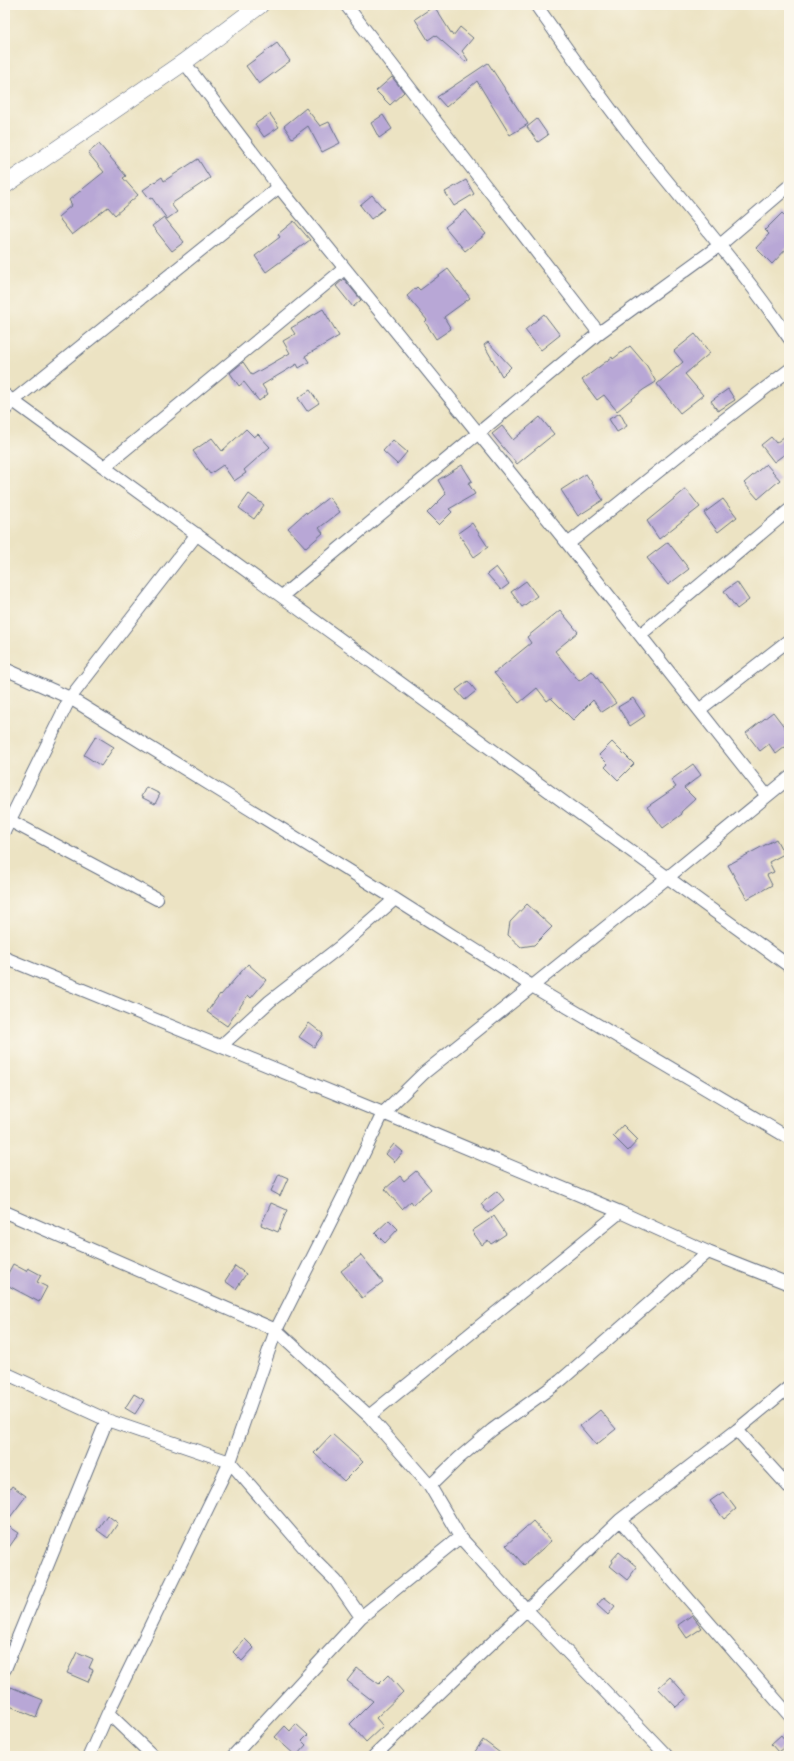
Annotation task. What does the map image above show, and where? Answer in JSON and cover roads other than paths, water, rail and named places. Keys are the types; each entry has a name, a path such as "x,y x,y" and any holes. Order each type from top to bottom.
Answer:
{"street":[{"path":"5,185 184,62 260,5"},
{"path":"346,5 599,333"},
{"path":"536,5 637,143 761,297 789,338"},
{"path":"184,62 279,187 344,269 568,544 767,796"},
{"path":"282,596 599,333 720,245 789,186"},
{"path":"279,187 8,402 197,534 789,966"},
{"path":"104,468 344,269"},
{"path":"568,544 690,446 789,370"},
{"path":"640,635 789,510"},
{"path":"157,899 6,823 70,698 197,534"},
{"path":"699,710 789,640"},
{"path":"5,669 70,698 395,899 532,986 789,1138"},
{"path":"89,1756 108,1713 230,1462 276,1330 343,1197 383,1113 424,1073 668,878 789,778"},
{"path":"221,1046 270,1001 341,946 395,899"},
{"path":"5,958 383,1113 620,1212 708,1252 789,1284"},
{"path":"5,1212 276,1330 369,1416 430,1486 460,1537 661,1753"},
{"path":"369,1416 620,1212"},
{"path":"430,1486 459,1458 492,1430 560,1381 708,1252"},
{"path":"5,1373 107,1420 230,1462 312,1557 336,1581 361,1617"},
{"path":"374,1756 620,1520 737,1430 789,1387"},
{"path":"5,1669 107,1420"},
{"path":"737,1430 789,1487"},
{"path":"620,1520 789,1715"},
{"path":"233,1756 361,1617 460,1537"},
{"path":"108,1713 152,1756"}]}
